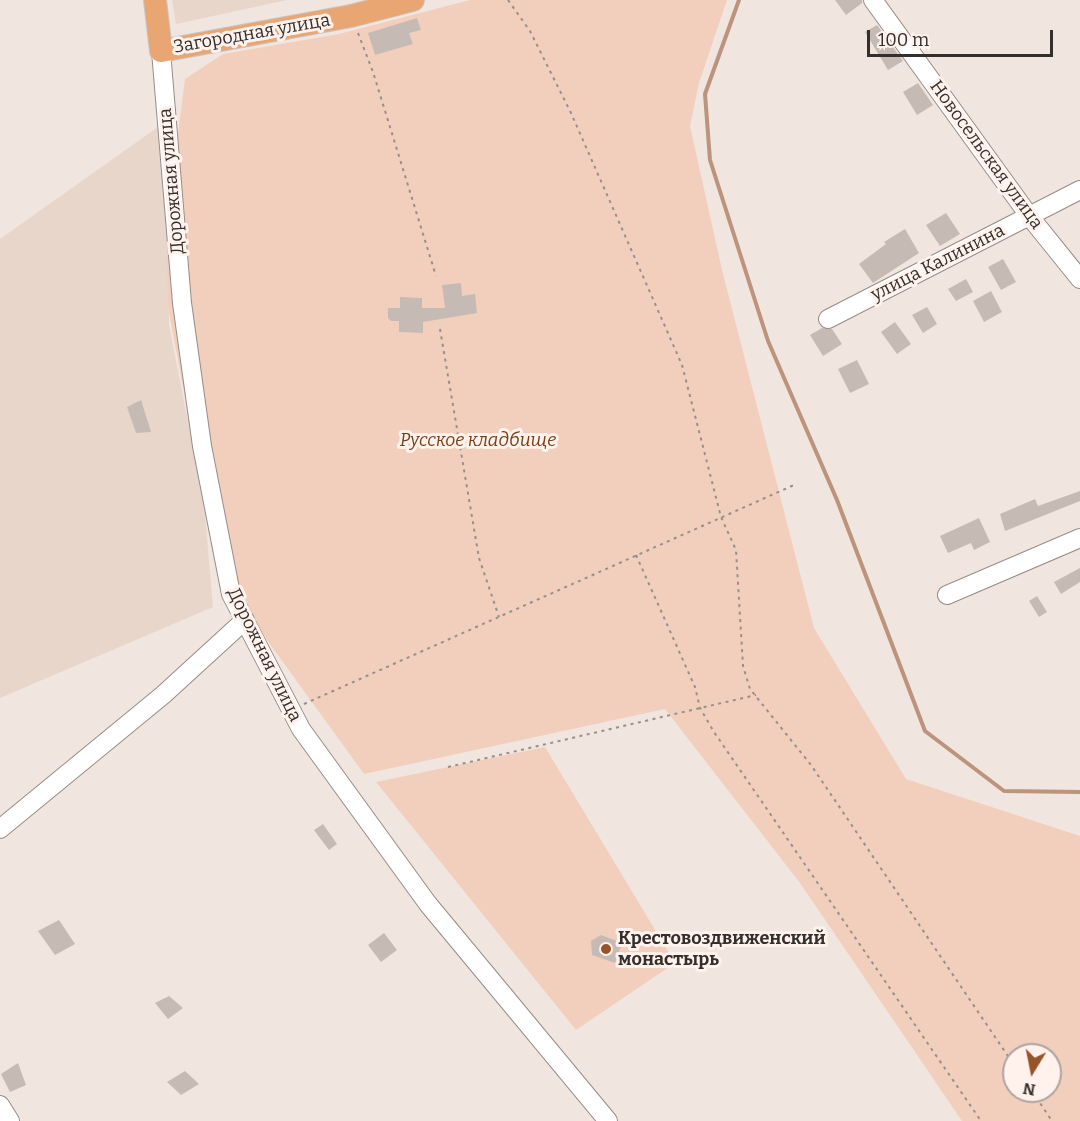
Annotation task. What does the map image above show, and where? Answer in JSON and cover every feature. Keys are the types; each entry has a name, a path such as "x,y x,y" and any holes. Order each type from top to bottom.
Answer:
{"main road":[{"path":"155,0 161,51"},
{"name":"Загородная улица","path":"161,51 351,16 413,0"}],"street":[{"name":"Новосельская улица","path":"873,0 1030,217 1080,279"},
{"name":"Дорожная улица","path":"161,51 182,303 202,446 231,594 301,729 428,904 608,1121"},
{"name":"улица Калинина","path":"828,319 1080,190"},
{"path":"947,595 1080,538"},
{"path":"0,829 163,694 245,620"},
{"path":"0,1105 10,1121"}],"path":[{"path":"508,0 530,31 572,113 682,365 721,517 736,549 744,666 750,689 811,765 1002,1047"},
{"path":"351,16 373,72 436,276"},
{"path":"440,329 479,558 499,617"},
{"path":"291,710 794,485"},
{"path":"636,555 695,687 700,708 714,732 981,1121"},
{"path":"448,767 756,695"},
{"path":"1040,1103 1052,1121"}],"shaded area":[{"path":"172,0 287,0 176,24"},
{"path":"165,122 169,325 204,503 213,607 0,698 0,239"}],"green space":[{"name":"Русское кладбище","path":"470,0 727,0 699,83 690,126 722,270 814,628 906,779 1080,836 1080,1121 962,1121 800,883 665,709 364,774 233,593 207,512 168,308 166,227 185,79 223,54 339,34"},
{"path":"545,747 675,963 576,1030 376,782"}],"building":[{"path":"835,0 862,0 862,3 846,15"},
{"path":"417,18 421,30 409,33 413,44 375,55 368,33"},
{"path":"877,25 903,61 888,70 865,32"},
{"path":"918,83 933,105 917,115 903,92"},
{"path":"946,213 960,234 940,246 926,225"},
{"path":"905,229 919,253 873,283 859,264 886,244 884,242"},
{"path":"1003,259 1016,282 1001,290 988,267"},
{"path":"966,279 973,292 956,301 948,289"},
{"path":"461,283 462,296 475,294 477,313 423,322 423,333 399,332 399,321 391,321 388,318 388,308 400,308 400,297 422,298 422,308 445,308 442,285"},
{"path":"991,291 1002,312 984,322 973,301"},
{"path":"927,307 937,324 923,333 912,315"},
{"path":"895,322 911,344 897,354 881,332"},
{"path":"822,328 832,329 842,344 823,356 810,335"},
{"path":"857,360 869,384 850,393 838,369"},
{"path":"141,400 151,432 136,433 127,407"},
{"path":"1080,491 1080,501 1005,531 1000,514 1035,499 1038,506"},
{"path":"979,518 990,542 974,550 971,543 948,553 940,536"},
{"path":"1080,568 1080,582 1061,594 1054,582"},
{"path":"1037,596 1047,612 1039,617 1029,601"},
{"path":"323,824 337,844 329,850 314,830"},
{"path":"59,920 75,944 55,955 38,931"},
{"path":"384,933 397,950 381,962 368,945"},
{"name":"Крестовоздвиженский монастырь","path":"601,935 622,943 615,963 592,955 591,941"},
{"path":"169,996 183,1008 168,1019 155,1003"},
{"path":"18,1063 26,1085 10,1092 1,1074"},
{"path":"185,1071 199,1084 181,1095 167,1082"}],"waterway":[{"path":"739,0 705,94 710,160 768,341 837,500 925,731 1004,791 1080,792"}],"place":[{"name":"Крестовоздвиженский монастырь","path":"606,949"}]}
